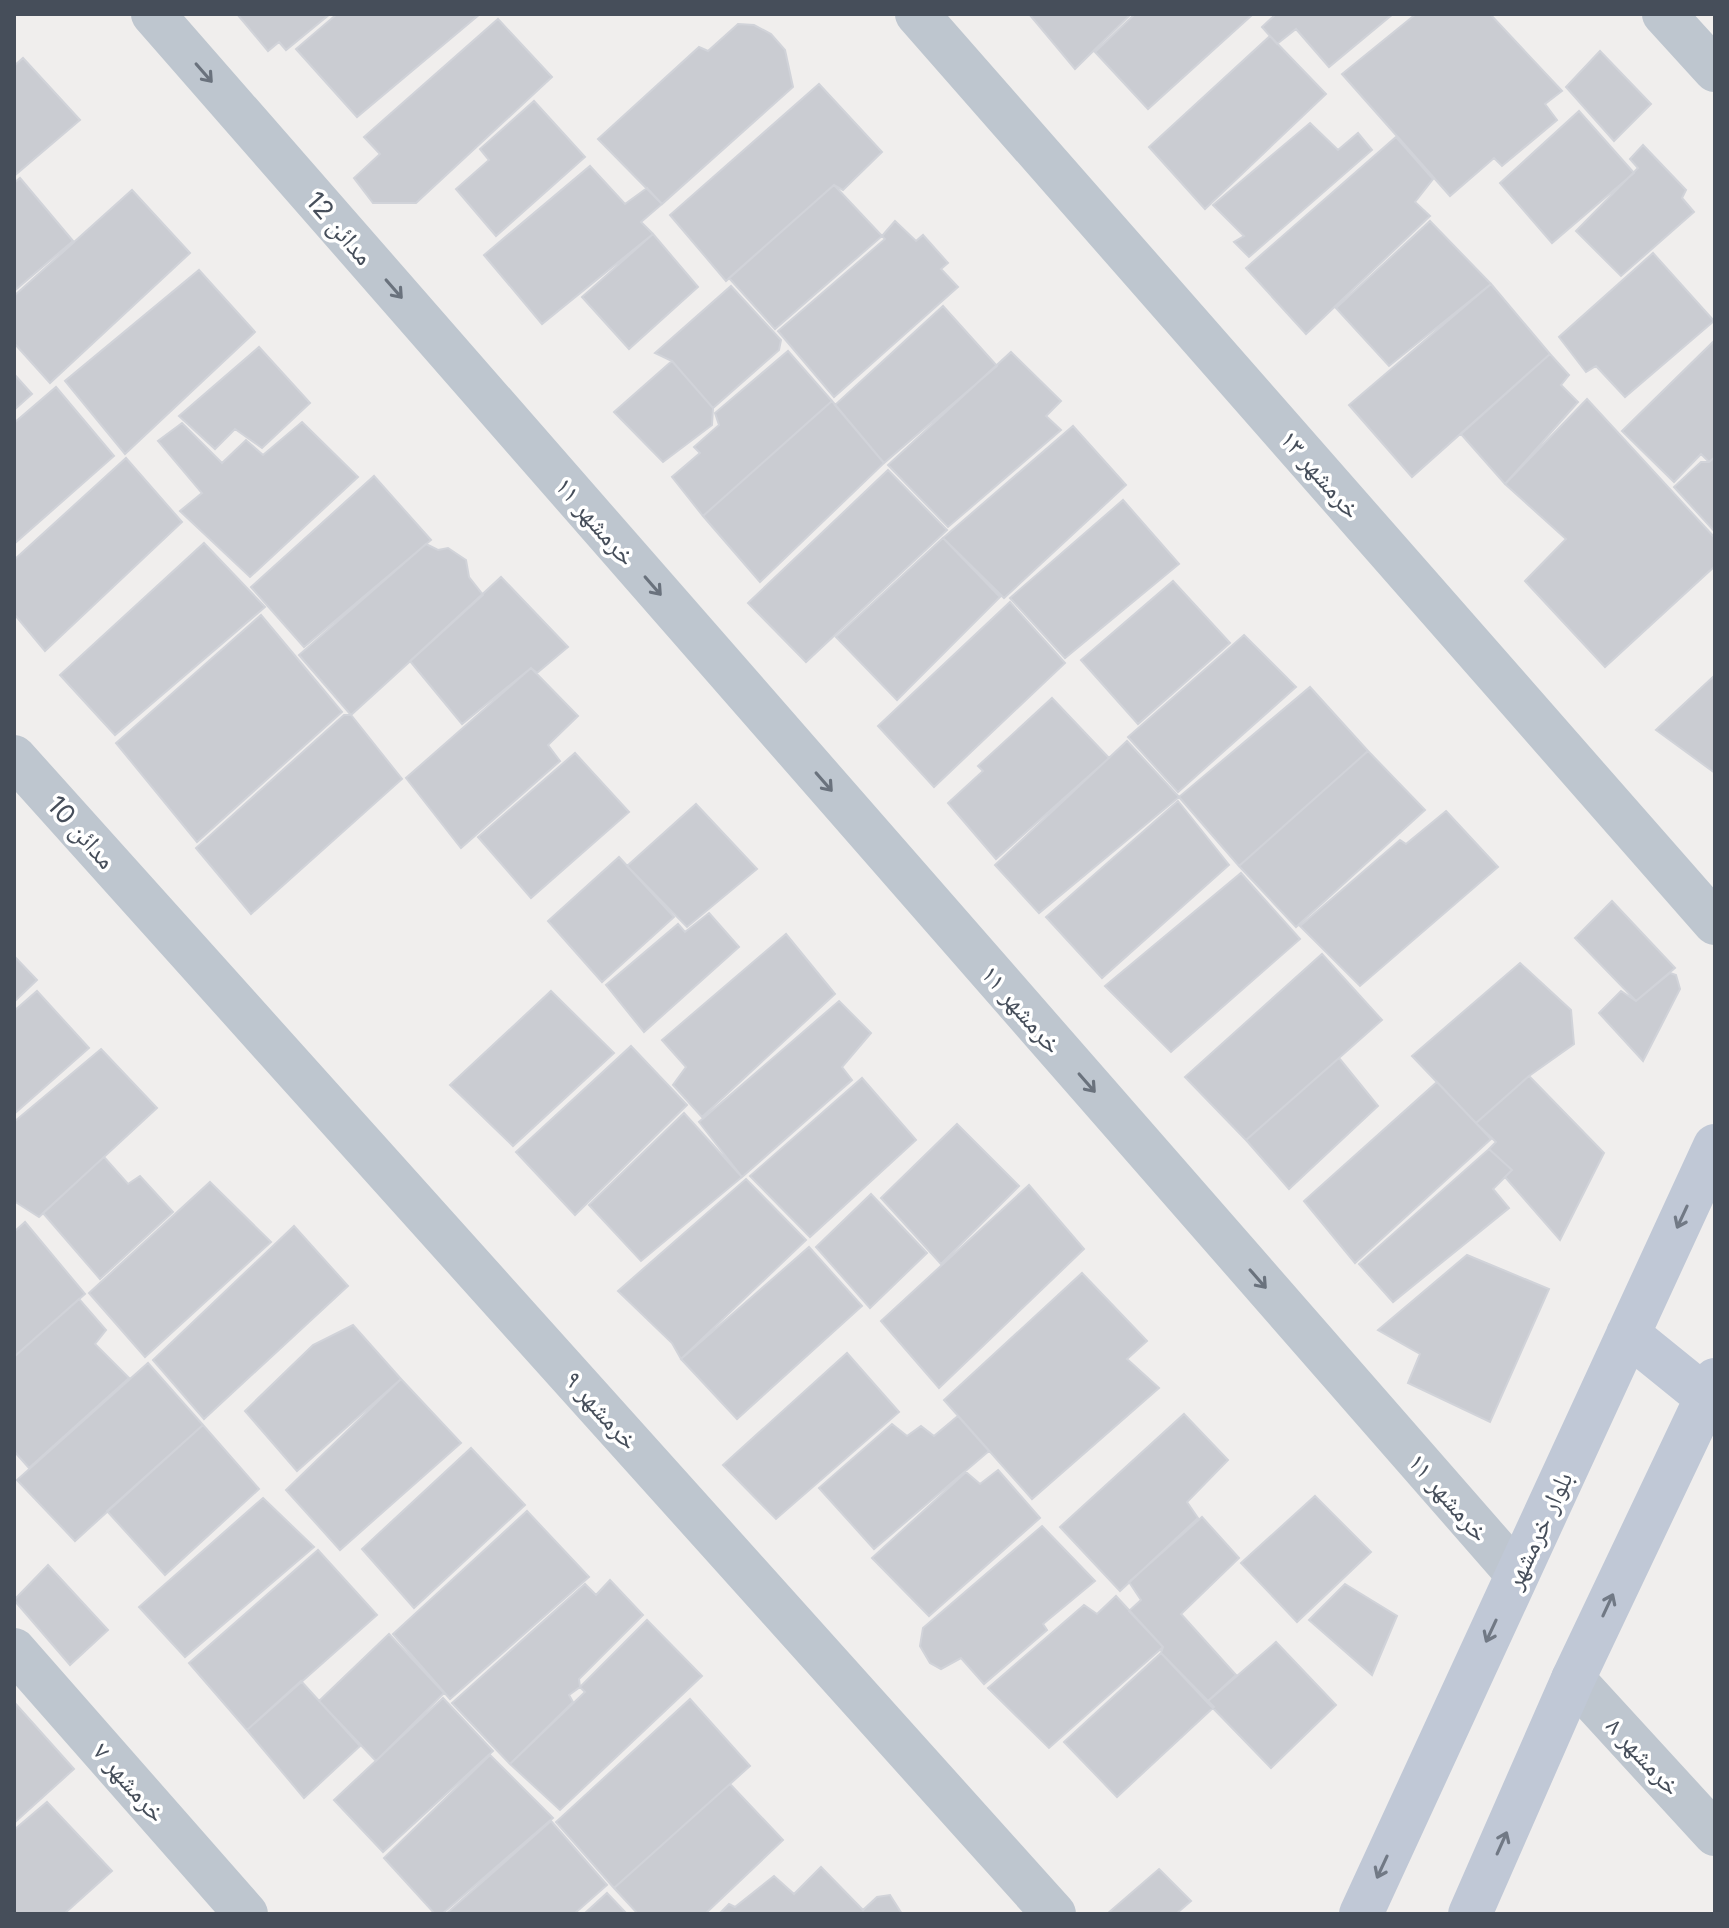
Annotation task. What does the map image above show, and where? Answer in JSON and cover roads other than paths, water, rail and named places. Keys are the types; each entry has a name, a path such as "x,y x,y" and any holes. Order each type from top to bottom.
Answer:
{"main road":[{"name":"بلوار خرمشهر","path":"1361,1914 1715,1146"},
{"path":"1470,1914 1573,1679 1711,1389 1628,1334"}],"street":[{"name":"مدائن 12","path":"153,14 528,443"},
{"path":"1664,14 1715,70"},
{"name":"خرمشهر ۱۳","path":"922,20 1715,923"},
{"name":"خرمشهر ۱۱","path":"528,443 1517,1574"},
{"name":"مدائن 10","path":"14,757 150,906"},
{"name":"خرمشهر ۹","path":"150,906 1054,1914"},
{"name":"خرمشهر ۷","path":"14,1650 246,1914"},
{"name":"خرمشهر ۸","path":"1573,1679 1715,1834"}]}
